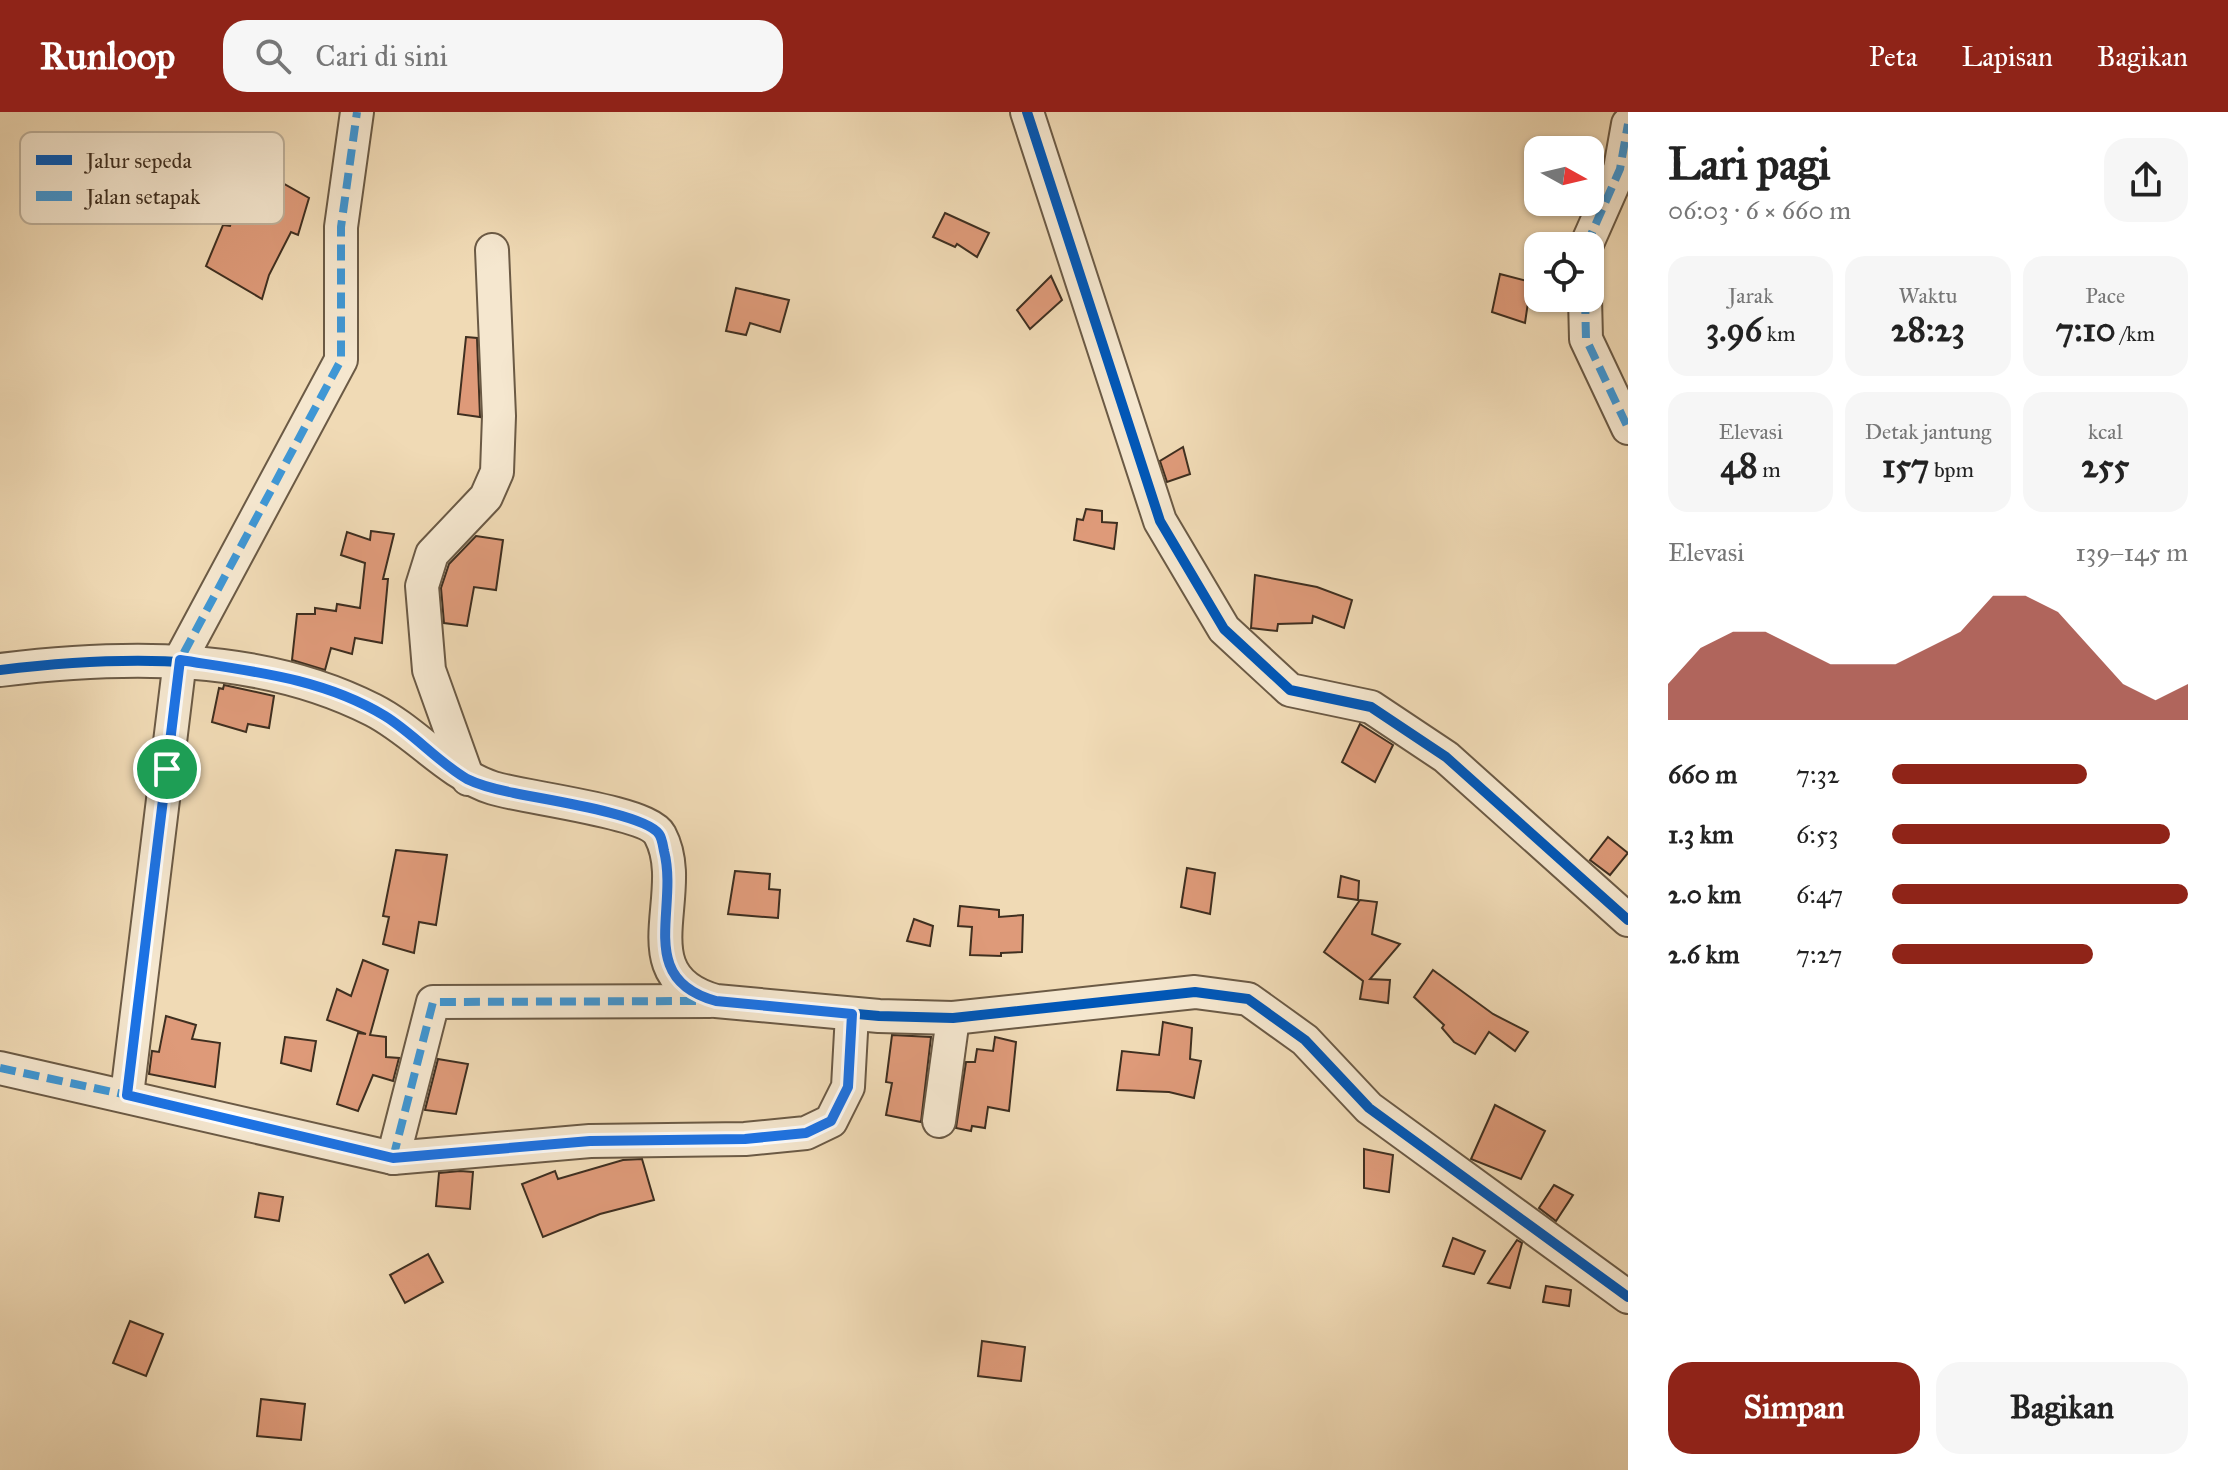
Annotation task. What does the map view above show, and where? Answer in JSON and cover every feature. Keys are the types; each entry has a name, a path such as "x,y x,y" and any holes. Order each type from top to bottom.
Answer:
{"street":[{"path":"127,1095 180,660 341,360 341,227 357,112"},
{"path":"1027,112 1160,521 1224,629 1290,690 1371,707 1446,757 1628,920"},
{"path":"1592,232 1620,169 1628,124"},
{"path":"468,779 429,670 422,586 432,554 486,497 497,472 499,416 492,250"},
{"path":"1585,312 1586,339 1628,428"},
{"path":"0,670 180,660 321,686 385,716 468,779 496,789 602,810 645,823 659,833 668,875 665,946 669,969 681,984 696,995 716,1001"},
{"path":"393,1158 433,1002 716,1001 852,1014 953,1018 1195,992 1248,999 1305,1040 1369,1108 1628,1297"},
{"path":"0,1068 393,1158 590,1141 745,1139 806,1133 831,1121 848,1087 852,1014"},
{"path":"939,1121 953,1018"}],"building":[{"path":"284,184 309,198 298,235 291,232 269,275 262,299 206,266 223,225 284,224"},
{"path":"945,213 989,233 977,257 957,244 955,247 933,237"},
{"path":"1500,274 1524,280 1525,323 1492,312"},
{"path":"1051,276 1062,300 1030,329 1017,310"},
{"path":"736,288 789,300 780,332 750,323 746,335 726,331"},
{"path":"466,337 477,338 480,417 458,414"},
{"path":"1183,447 1190,474 1167,482 1160,461"},
{"path":"1086,509 1102,511 1102,522 1117,523 1114,549 1074,540 1077,519 1083,520"},
{"path":"371,531 394,534 383,579 388,579 382,643 355,638 352,654 331,648 325,670 292,660 297,614 315,614 315,608 336,611 337,604 360,608 365,563 341,555 347,532 370,540"},
{"path":"476,536 503,540 496,590 474,587 467,626 444,623 441,588 449,564"},
{"path":"1255,575 1317,587 1352,600 1344,628 1313,616 1312,623 1278,624 1277,631 1251,628"},
{"path":"224,685 274,696 269,728 248,724 246,732 212,722 219,688 223,689"},
{"path":"1360,724 1393,745 1375,782 1342,762"},
{"path":"1608,837 1628,853 1610,875 1590,860"},
{"path":"396,850 447,855 436,925 419,922 414,953 383,944 389,917 383,916"},
{"path":"1187,868 1215,873 1210,914 1181,907"},
{"path":"735,871 770,874 769,889 780,890 778,918 728,914"},
{"path":"1341,876 1359,881 1358,900 1338,897"},
{"path":"1360,900 1377,902 1372,934 1400,944 1370,979 1390,980 1388,1003 1360,999 1363,981 1324,952"},
{"path":"960,906 999,910 999,917 1023,915 1022,952 1001,953 1001,956 970,955 972,927 958,926"},
{"path":"914,919 933,926 930,946 907,941"},
{"path":"363,960 388,970 370,1035 386,1037 386,1057 399,1058 393,1081 373,1075 358,1111 337,1104 358,1033 366,1034 327,1020 337,989 351,996"},
{"path":"1433,970 1493,1014 1528,1032 1515,1051 1489,1032 1475,1054 1454,1042 1442,1028 1444,1025 1414,997"},
{"path":"166,1016 196,1025 192,1039 220,1043 215,1087 149,1074 152,1051 159,1052"},
{"path":"1163,1022 1192,1028 1190,1059 1201,1061 1194,1098 1169,1092 1117,1090 1122,1051 1159,1055"},
{"path":"892,1035 931,1037 921,1122 886,1115 892,1083 886,1082"},
{"path":"285,1037 316,1041 311,1071 281,1063"},
{"path":"995,1037 1016,1042 1009,1111 988,1107 985,1128 972,1126 971,1131 956,1128 966,1062 975,1062 977,1049 993,1051"},
{"path":"438,1059 468,1064 456,1114 425,1110"},
{"path":"1495,1105 1545,1131 1521,1179 1471,1159"},
{"path":"1364,1149 1393,1155 1389,1192 1364,1188"},
{"path":"642,1159 654,1200 600,1214 543,1237 522,1184 555,1171 558,1179 623,1160"},
{"path":"473,1172 470,1209 436,1206 439,1173"},
{"path":"1554,1185 1573,1195 1556,1221 1539,1208"},
{"path":"259,1193 283,1197 279,1221 255,1217"},
{"path":"1453,1238 1485,1251 1474,1274 1443,1266"},
{"path":"1517,1240 1522,1243 1510,1288 1488,1283"},
{"path":"428,1254 443,1282 405,1303 390,1275"},
{"path":"1546,1286 1571,1290 1569,1306 1543,1302"},
{"path":"130,1321 163,1334 146,1376 113,1363"},
{"path":"982,1341 1025,1347 1021,1381 978,1376"},
{"path":"261,1399 305,1404 301,1440 257,1436"}],"marked path":[{"path":"0,1068 127,1095 180,660 341,360 341,227 357,112"},
{"path":"1592,232 1620,169 1628,124"},
{"path":"1585,312 1586,339 1628,428"},
{"path":"393,1158 433,1002 705,1001"}],"cycle path":[{"path":"1027,112 1160,521 1224,629 1290,690 1371,707 1446,757 1628,920"},
{"path":"0,670 142,661 238,668 284,677 329,691 373,710 461,773 493,788 610,812 650,826 660,835 668,858 666,953 673,973 689,989 716,1001 879,1016 953,1018 1195,992 1248,999 1305,1040 1369,1108 1628,1297"}],"route":[{"path":"180,660 321,686 385,716 468,779 496,789 602,810 645,823 659,833 665,855 668,875 665,946 669,969 681,984 696,995 716,1001 852,1014 848,1087 831,1121 806,1133 745,1139 590,1141 393,1158 127,1095 167,769 180,660"}]}
